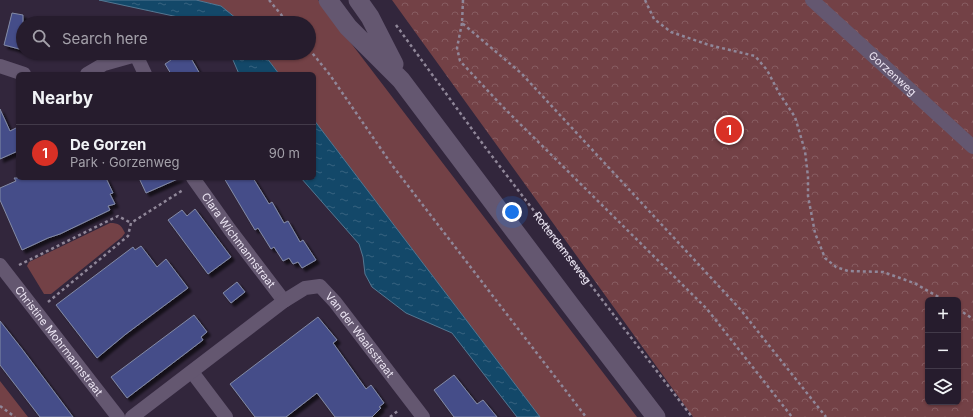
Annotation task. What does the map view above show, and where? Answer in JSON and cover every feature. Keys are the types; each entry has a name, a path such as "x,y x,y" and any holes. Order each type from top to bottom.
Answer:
{"main road":[{"path":"328,0 348,27 401,80 656,417"},
{"path":"358,0 370,18 401,80"}],"street":[{"name":"Gorzenweg","path":"812,0 973,147"},
{"path":"90,72 104,64 118,60"},
{"path":"138,60 144,72"},
{"path":"0,66 18,72"},
{"name":"Clara Wichmannstraat","path":"194,180 284,301"},
{"name":"Christine Mohrmannstraat","path":"3,268 118,417"},
{"name":"Van der Waalsstraat","path":"284,301 305,288 320,286 335,302 423,417"},
{"path":"132,417 284,301"},
{"path":"192,372 226,417"}],"path":[{"path":"269,0 282,16"},
{"path":"463,0 462,23 457,48 460,61 504,108 706,310 792,417"},
{"path":"645,0 654,19 671,32 709,45 755,56 767,70 778,93 795,117 805,151 808,177 808,196 815,233 825,258 836,267 848,271 883,272 914,283 939,297"},
{"name":"Rotterdamseweg","path":"392,19 485,147 692,417"},
{"path":"462,23 521,73 740,309 826,417"},
{"path":"316,58 330,75 392,165 586,417"},
{"path":"36,312 128,236 131,224 194,180"},
{"path":"3,268 118,216 131,224"},
{"path":"961,311 973,319"},
{"path":"0,406 15,417"}],"green space":[{"path":"196,0 318,0 637,417 540,417 316,123 316,72 277,72 268,60 316,60 316,16 233,16 221,6"},
{"path":"392,0 973,0 973,417 693,417"},
{"path":"110,223 116,223 121,226 125,233 122,237 51,294 44,294 27,266 29,262"},
{"path":"0,381 28,417 0,417"}],"water":[{"path":"99,0 196,0 221,6 233,16 173,16"},
{"path":"233,60 268,60 277,72 238,72"},
{"path":"316,123 540,417 517,417 452,333 406,313 372,287 365,274 363,257 359,244 303,180 316,180"}],"building":[{"path":"12,13 23,15 16,16 16,48 4,45"},
{"path":"171,60 192,60 199,72 170,72 165,64"},
{"path":"0,109 10,131 16,128 16,152 0,159"},
{"path":"14,178 16,178 16,180 107,180 113,193 110,194 115,204 108,206 110,210 22,250 0,200 0,188 16,181"},
{"path":"140,180 175,180 146,193"},
{"path":"225,180 254,180 269,204 272,202 284,223 288,221 300,242 303,240 316,260 302,268 298,262 293,264 289,258 283,261 274,247 271,249 258,228 255,230"},
{"path":"195,209 231,257 208,274 168,220 182,210 187,216"},
{"path":"141,246 157,267 166,259 188,288 126,334 97,358 56,305 133,247 135,250"},
{"path":"237,282 245,292 231,303 223,293"},
{"path":"194,315 207,332 201,337 203,340 127,398 111,377"},
{"path":"318,317 337,340 333,343 366,389 371,385 384,403 379,407 381,408 372,417 335,417 317,393 286,417 255,417 230,384"},
{"path":"0,321 73,417 40,417 0,365"},
{"path":"454,375 477,404 483,400 497,417 454,417 434,390"}],"place":[{"name":"De Gorzen","path":"729,130"}]}
